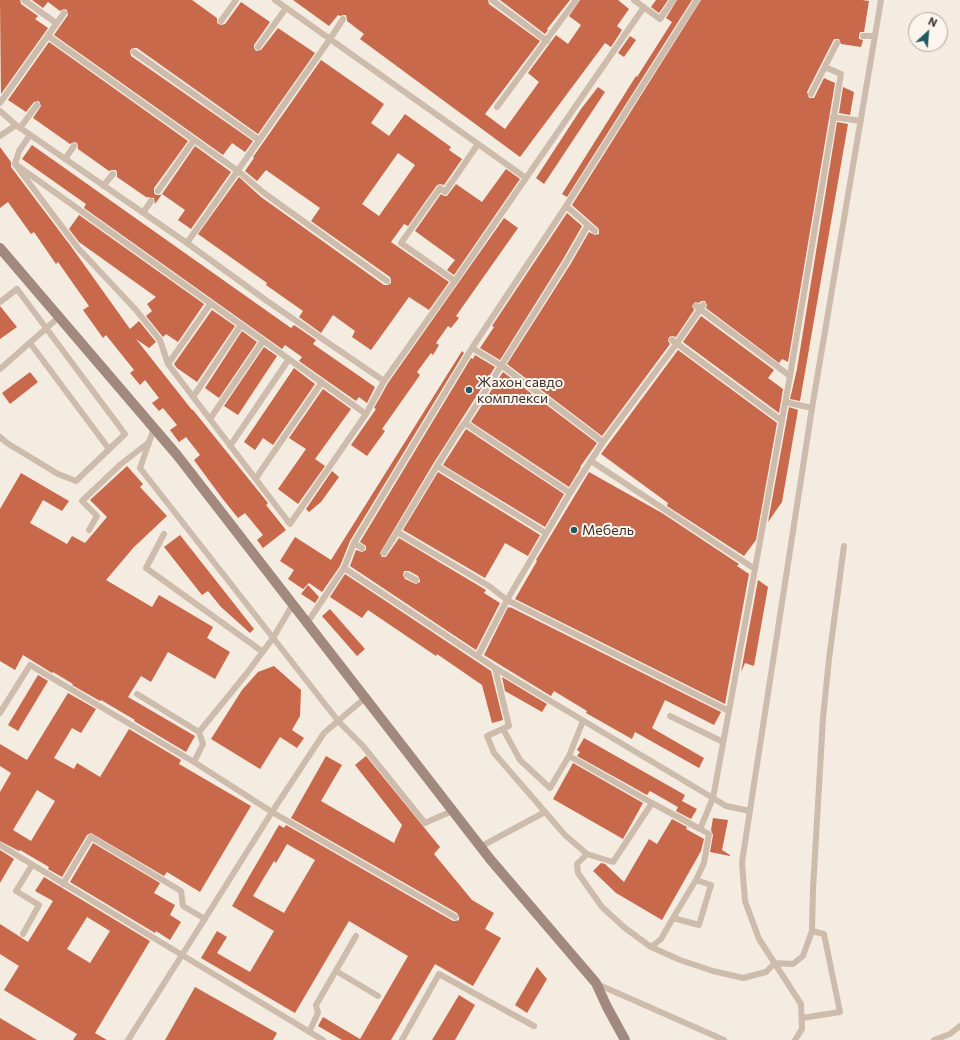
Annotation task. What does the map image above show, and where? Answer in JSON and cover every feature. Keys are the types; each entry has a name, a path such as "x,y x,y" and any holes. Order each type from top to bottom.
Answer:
{"main road":[{"path":"2,253 177,455 452,811 596,983 625,1040"}],"lane":[{"path":"24,0 56,23"},
{"path":"222,21 236,0"},
{"path":"275,0 526,178"},
{"path":"492,0 547,41"},
{"path":"497,107 576,0"},
{"path":"634,0 660,19 673,0"},
{"path":"307,623 344,568 354,543 472,348 566,206 697,0"},
{"path":"795,1040 802,1029 801,1004 759,939 745,901 742,862 812,408 881,0"},
{"path":"15,164 78,248 136,310 160,340 168,364 290,524 366,414 384,381 455,282 644,7"},
{"path":"258,47 286,8"},
{"path":"0,103 64,13"},
{"path":"187,243 260,140 343,18"},
{"path":"48,36 155,115 238,171 264,193 387,281"},
{"path":"863,36 875,36"},
{"path":"811,94 837,43"},
{"path":"138,53 260,140"},
{"path":"700,829 713,798 790,376 841,74 826,67"},
{"path":"0,136 18,127 37,105"},
{"path":"0,111 18,127 384,381"},
{"path":"833,117 861,121"},
{"path":"15,164 19,151 30,135"},
{"path":"158,191 194,140"},
{"path":"455,282 401,243 440,188 445,192 478,144"},
{"path":"65,159 74,146"},
{"path":"15,164 366,414"},
{"path":"104,186 113,174"},
{"path":"142,213 151,201"},
{"path":"566,206 595,231"},
{"path":"384,554 460,429 568,264 588,225"},
{"path":"0,302 17,289 125,434 76,481 58,474 7,443 0,437"},
{"path":"168,364 210,303"},
{"path":"478,656 491,624 507,600 570,492 603,442 674,341 700,307 790,376"},
{"path":"0,370 59,317"},
{"path":"193,397 241,325"},
{"path":"210,419 263,341"},
{"path":"674,341 782,420"},
{"path":"30,343 109,449"},
{"path":"472,348 502,366 603,442"},
{"path":"230,446 289,359"},
{"path":"256,478 322,382"},
{"path":"785,402 812,408"},
{"path":"465,423 570,492"},
{"path":"154,428 140,468 339,722 363,746 425,823 452,811"},
{"path":"89,530 97,516 82,501 121,464 148,443"},
{"path":"591,460 755,569"},
{"path":"437,466 546,533"},
{"path":"397,532 489,586 507,600 729,711"},
{"path":"164,534 146,568 263,652"},
{"path":"354,543 362,548"},
{"path":"587,854 577,864 578,873 602,907 625,928 651,946 680,960 712,971 743,978 766,972 775,963 793,964 803,956 812,931 823,718 844,546"},
{"path":"344,568 495,668 583,721 726,806 750,811"},
{"path":"407,575 416,580"},
{"path":"199,732 263,652 293,604"},
{"path":"0,713 30,665 194,762 272,812 455,917"},
{"path":"495,668 509,726 487,736 494,753 565,836 587,854 613,862 652,803"},
{"path":"137,694 199,732 203,744 194,762"},
{"path":"128,1040 272,812 324,733 339,722 365,698"},
{"path":"670,716 723,742"},
{"path":"503,729 520,760 550,788 569,756 583,721"},
{"path":"569,756 709,834 704,862 696,880 661,939 651,946"},
{"path":"480,846 545,812"},
{"path":"63,884 91,837 181,891 183,906 205,919"},
{"path":"0,845 323,1040"},
{"path":"23,934 39,905 16,891 32,865"},
{"path":"673,918 699,925 711,885 696,880"},
{"path":"802,1018 840,1012 824,934 812,931"},
{"path":"309,1032 318,1013 316,1005 356,936"},
{"path":"336,971 378,996"},
{"path":"402,1040 439,974 534,1026"},
{"path":"596,983 724,1040"},
{"path":"935,1040 950,1034 960,1026"}],"building":[{"path":"0,0 20,0 21,4 38,16 35,19 48,28 1,94"},
{"path":"32,0 192,0 217,18 217,23 221,25 225,24 241,2 270,22 254,45 256,51 261,50 278,28 315,53 258,134 137,48 131,49 131,56 253,141 245,152 232,143 223,155 54,35 68,15 67,10 64,9 60,11 48,2 43,8"},
{"path":"293,0 488,0 489,4 540,41 485,114 505,129 539,82 528,73 556,35 568,44 581,25 569,16 580,0 618,0 629,9 617,26 622,30 611,47 605,43 520,157 360,39 364,34 347,21 346,15 338,15 329,26"},
{"path":"500,0 570,0 547,29 548,30 545,34"},
{"path":"656,0 668,0 659,13 651,7"},
{"path":"677,0 692,0 567,197 562,194 636,76 637,77 672,22 666,18"},
{"path":"701,0 869,1 864,32 860,32 859,36 859,39 863,40 861,47 841,44 839,39 834,39 807,92 809,98 814,98 824,78 835,83 788,362 782,359 779,363 706,308 707,305 705,301 701,301 699,303 695,302 692,306 694,310 676,337 669,337 668,341 670,344 602,436 507,364 570,265 589,232 595,235 599,234 598,228 572,205"},
{"path":"630,36 636,40 624,57 618,53"},
{"path":"49,42 188,141 154,188 154,193 156,195 162,194 155,204 154,198 146,197 117,177 116,170 109,171 78,149 77,143 74,142 70,144 33,118 41,106 39,101 34,102 26,112 8,100"},
{"path":"321,60 384,104 371,123 389,136 405,114 451,147 449,150 462,159 444,185 437,185 408,226 404,224 391,242 449,282 429,310 409,297 371,350 352,337 355,331 333,315 321,333 299,317 303,311 266,285 267,283 198,234 239,177 261,197 384,285 391,283 390,277 311,221 320,208 266,170 257,181 245,171 254,158 253,157","holes":["398,153 415,165 379,216 362,204"]},
{"path":"598,87 605,92 544,184 536,178 581,109"},
{"path":"843,87 854,92 850,115 839,113"},
{"path":"837,122 848,124 800,401 790,399 797,369"},
{"path":"32,145 291,328 294,325 316,340 313,344 375,387 367,403 359,397 356,401 299,361 302,357 285,345 282,349 84,208 86,204 22,159"},
{"path":"195,146 231,172 191,229 178,220 185,210 162,194"},
{"path":"0,147 11,162 11,167 70,245 130,329 139,321 156,342 149,348 136,339 268,503 266,505 286,530 263,548 257,540 263,535 245,513 238,518 222,498 194,460 200,455 186,437 179,442 170,430 177,425 163,408 159,411 152,403 159,398 145,380 140,385 130,373 134,370 106,335 103,338 83,310 89,306 58,262 56,264 34,232 31,234 8,202 0,208"},
{"path":"506,169 520,179 454,275 447,270 455,260 415,231 441,194 447,196 456,184 482,202"},
{"path":"567,213 582,226 562,261 500,360 480,348 494,327 492,326"},
{"path":"79,215 204,304 178,342 166,334 163,337 146,316 152,311 147,304 156,297 79,242 69,229"},
{"path":"504,218 518,228 456,316 459,318 451,328 448,326 436,343 439,345 433,355 431,353 417,372 420,375 382,429 385,431 367,456 351,445 376,409 374,408 388,383"},
{"path":"0,306 17,327 0,339"},
{"path":"212,310 235,326 197,382 177,368 174,364"},
{"path":"701,316 774,370 768,378 783,389 779,413 683,342"},
{"path":"242,331 257,342 219,398 205,388"},
{"path":"264,347 277,356 238,415 224,406"},
{"path":"678,350 777,423 756,540 744,556 667,506 668,503 601,454"},
{"path":"462,351 464,353 350,541 340,566 322,592 309,583 303,589 288,579 294,570 280,561 295,537 331,560"},
{"path":"475,355 495,367 433,464 380,553 382,557 386,557 399,538 486,590 484,593 500,603 476,650 350,566 356,550 362,552 366,550 366,546 360,542 471,358 473,359","holes":["404,571 409,571 418,576 420,582 416,584 405,579 403,575"]},
{"path":"294,368 315,384 273,445 263,438 255,450 244,442"},
{"path":"30,372 38,382 10,404 2,393"},
{"path":"503,372 597,443 580,467 569,487 471,422"},
{"path":"323,389 351,409 315,459 325,466 298,504 278,489 306,449 289,438"},
{"path":"789,407 798,410 782,502 768,522"},
{"path":"466,429 564,494 545,527 443,465"},
{"path":"127,466 143,484 140,487 167,516 134,547 106,580 152,607 159,595 213,627 207,638 230,652 215,679 168,652 151,682 141,676 128,697 195,736 186,752 134,721 135,720 72,685 73,684 23,655 15,670 0,661 0,509 21,473 69,501 62,511 43,500 30,523 67,544 72,536 85,543 107,517 90,500"},
{"path":"332,471 339,477 321,502 309,512 306,509"},
{"path":"438,472 540,535 528,556 505,543 485,578 403,530"},
{"path":"589,472 662,513 739,564 737,566 749,574 725,704 515,599 537,561 536,560"},
{"path":"180,535 254,629 250,633 221,607 208,591 202,595 164,547"},
{"path":"345,574 491,671 503,720 492,723 482,685 368,610 362,618 330,597"},
{"path":"758,580 768,587 754,666 745,663 741,672"},
{"path":"308,585 319,597 315,603 301,594"},
{"path":"508,607 721,712 714,725 665,700 652,728 704,758 699,768 635,732 632,739 586,713 587,711 554,691 551,696 484,655"},
{"path":"330,609 365,649 357,656 322,616"},
{"path":"274,666 301,690 300,716 292,730 304,738 297,748 280,737 260,769 211,739 242,690 258,672"},
{"path":"38,675 48,681 18,731 8,725"},
{"path":"502,677 547,704 542,712 505,691"},
{"path":"68,693 96,709 81,733 72,728 54,758 74,769 77,763 100,777 129,729 181,760 179,764 251,806 200,892 167,872 164,876 91,833 87,835 62,877 48,869 49,867 20,850 19,851 0,841 0,792 11,773 0,766 0,744 27,760","holes":["37,790 55,801 31,841 13,830"]},
{"path":"584,738 685,795 682,801 697,809 691,819 676,811 678,807 650,791 647,795 577,756 580,752 577,750"},
{"path":"326,756 342,765 321,801 394,843 402,825 355,765 366,756 440,847 434,854 472,900 494,913 485,929 501,938 473,986 435,964 391,1040 342,1040 318,1026 323,1017 360,1039 408,956 349,921 295,1013 201,958 217,931 227,937 217,953 250,972 274,931 232,906 279,825 284,828 286,825 453,921 459,920 457,913 291,818","holes":["287,844 315,860 284,913 253,896 274,861 276,863"]},
{"path":"573,763 643,803 623,839 553,799"},
{"path":"713,818 728,820 722,850 730,856 710,852 713,835 711,830"},
{"path":"672,819 704,839 701,851 662,920 616,893 593,871 601,863 605,864 624,882 649,839 657,844"},
{"path":"93,843 160,883 154,893 175,905 170,915 181,922 170,940 156,931 155,933 70,882"},
{"path":"0,850 14,859 0,883"},
{"path":"44,877 150,941 95,1033 107,1040 73,1040 77,1034 4,990 19,966 0,954 0,924 28,942 53,901 35,891","holes":["87,917 110,931 90,963 67,949"]},
{"path":"537,967 547,979 527,1013 515,1005"},
{"path":"195,987 277,1033 273,1040 165,1040"},
{"path":"459,995 475,1005 455,1040 432,1040"},
{"path":"0,1018 37,1040 0,1040"}],"place":[{"name":"Жахон савдо комплекси","path":"469,390"},
{"name":"Мебель","path":"574,530"}]}
